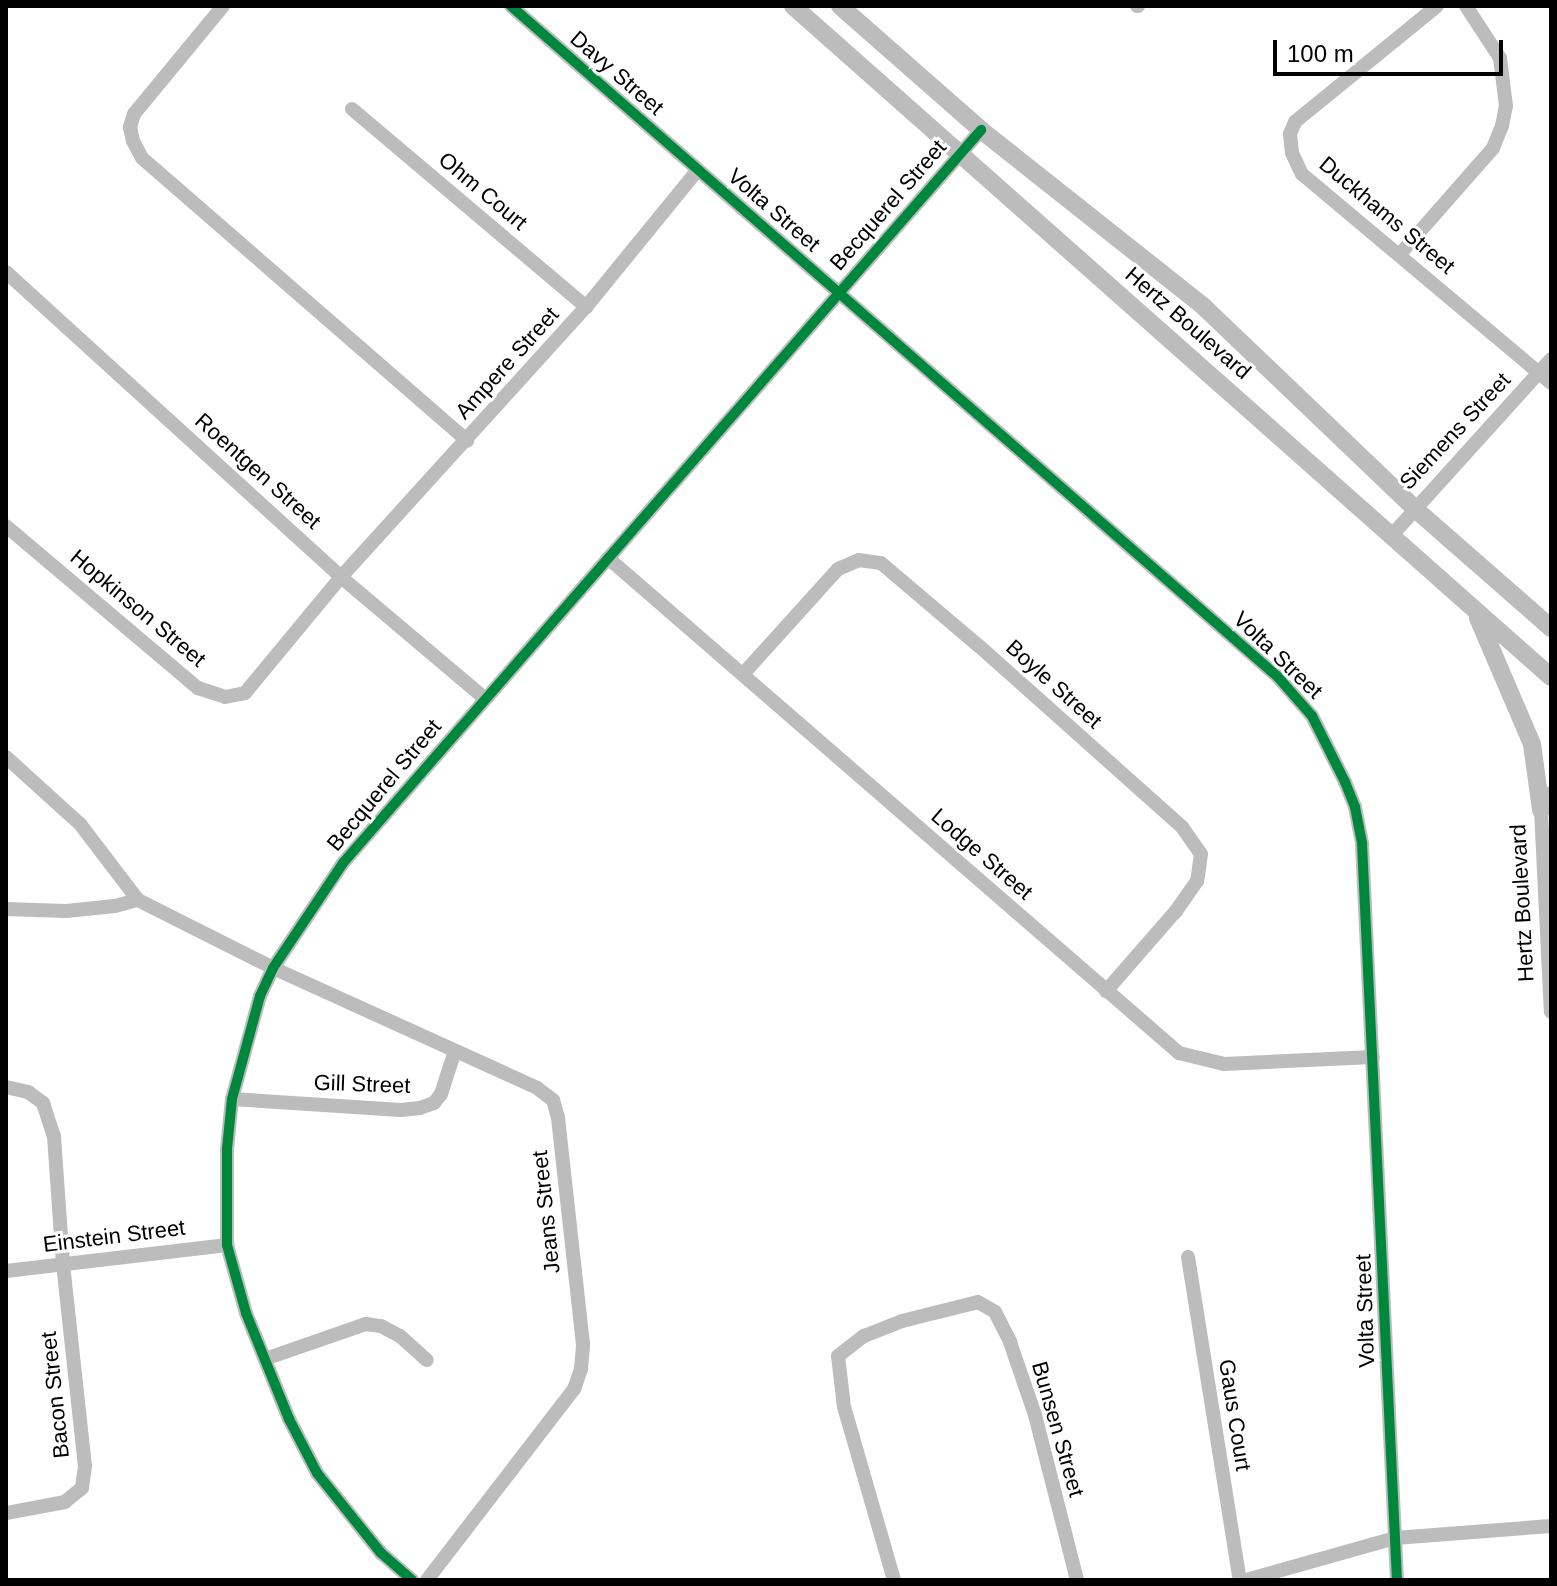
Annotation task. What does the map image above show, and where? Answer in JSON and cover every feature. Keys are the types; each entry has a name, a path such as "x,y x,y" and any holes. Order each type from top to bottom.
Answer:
{"street":[{"path":"223,6 134,114 130,127 142,158 467,441"},
{"name":"Davy Street","path":"511,6 697,171"},
{"name":"Hertz Boulevard","path":"793,6 1551,677"},
{"name":"Hertz Boulevard","path":"840,6 981,130 1204,307 1414,508 1551,628"},
{"name":"Duckhams Street","path":"1437,6 1295,122 1290,134 1292,153 1302,174 1545,378"},
{"path":"1400,254 1493,148 1502,126 1505,82 1500,58 1466,6"},
{"name":"Ohm Court","path":"352,109 586,307"},
{"name":"Becquerel Street","path":"412,1580 381,1553 317,1473 246,1313 227,1245 227,1149 232,1099 256,1008 273,968 343,863 981,130"},
{"name":"Ampere Street","path":"341,577 586,307 697,171"},
{"name":"Volta Street","path":"697,171 1277,676 1312,716 1350,795 1362,844 1397,1580"},
{"name":"Roentgen Street","path":"6,272 341,577 484,698"},
{"name":"Siemens Street","path":"1393,534 1414,508 1545,378 1551,359"},
{"name":"Hopkinson Street","path":"6,526 198,688 225,697 245,693 341,577"},
{"name":"Lodge Street","path":"608,558 1179,1053 1200,1061 1224,1064 1373,1057"},
{"name":"Boyle Street","path":"744,673 838,569 859,560 881,563 979,646 1182,827 1201,854 1197,881 1175,912 1106,991"},
{"path":"1475,612 1532,744 1541,810"},
{"path":"6,757 80,824 138,900 273,968"},
{"name":"Hertz Boulevard","path":"1551,793 1541,810 1551,1012"},
{"path":"6,909 66,911 115,906 138,900"},
{"name":"Jeans Street","path":"273,968 537,1088 553,1100 558,1118 583,1346 574,1389 427,1580"},
{"name":"Gill Street","path":"232,1099 401,1110 420,1108 434,1103 441,1094 455,1051"},
{"path":"6,1087 37,1097 49,1113 54,1136 63,1264"},
{"name":"Einstein Street","path":"6,1271 227,1245"},
{"name":"Gaus Court","path":"1188,1257 1243,1580"},
{"name":"Bacon Street","path":"6,1513 65,1502 82,1488 84,1477 63,1264"},
{"name":"Bunsen Street","path":"894,1580 844,1407 838,1382 838,1356 864,1336 902,1321 978,1302 989,1307 1000,1319 1020,1371 1035,1415 1077,1580"},
{"path":"265,1359 366,1324 381,1326 400,1336 427,1360"},
{"path":"1243,1580 1395,1538 1551,1526"}],"cycle path":[{"path":"511,6 1277,676 1312,716 1355,807 1362,844 1397,1580"},
{"path":"412,1580 381,1553 317,1473 289,1419 246,1313 227,1245 227,1149 232,1099 260,996 273,968 343,863 981,130"}]}
